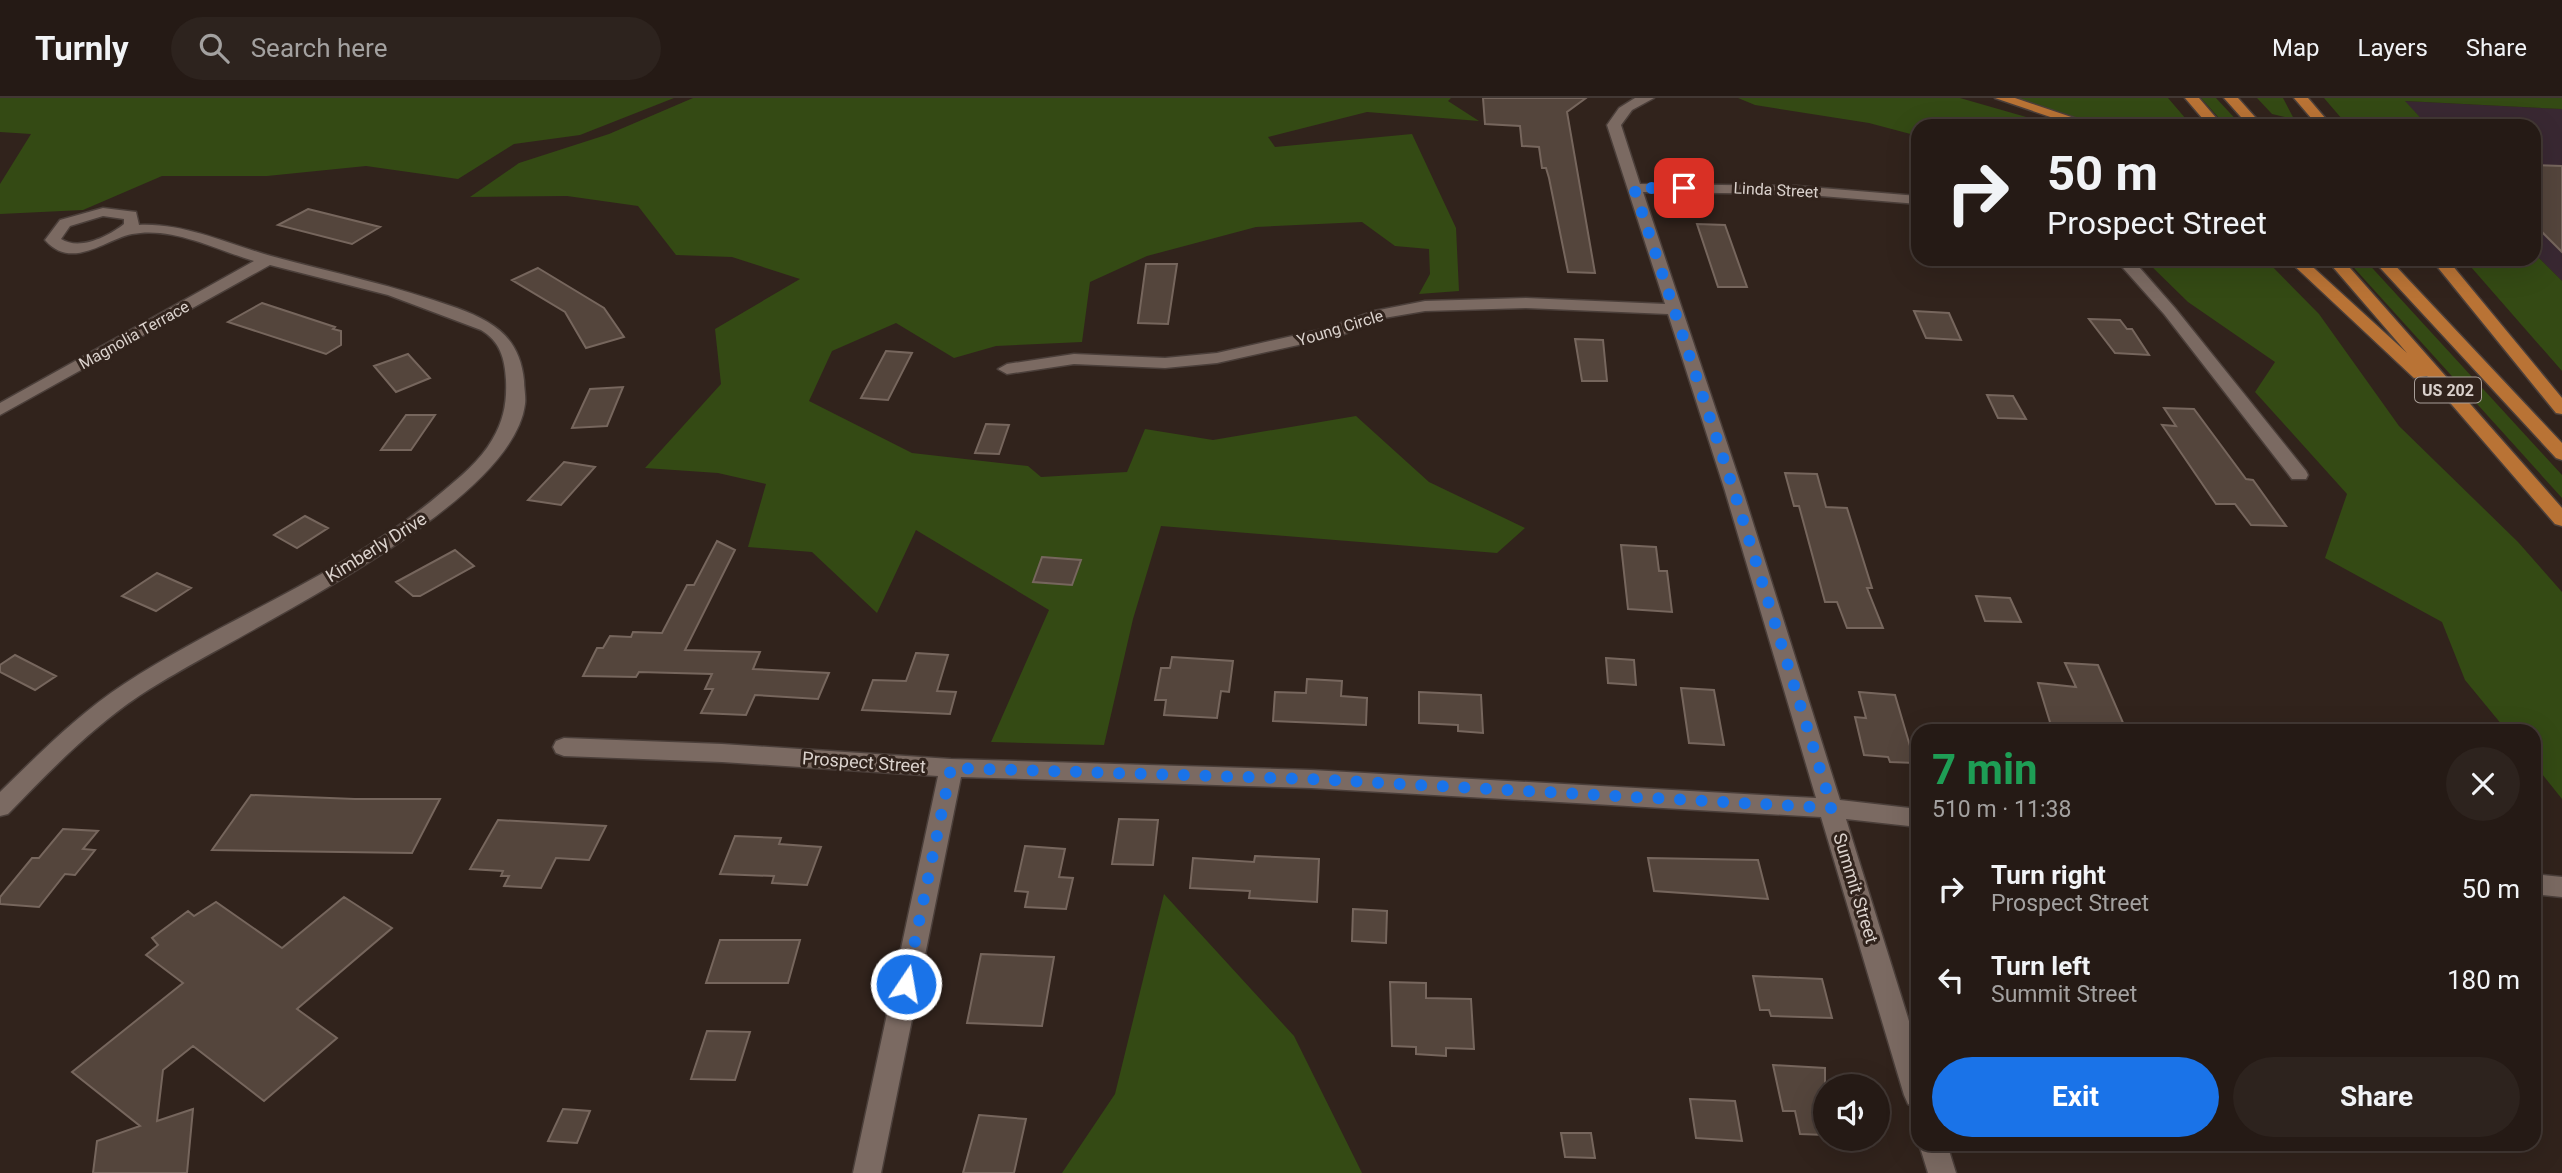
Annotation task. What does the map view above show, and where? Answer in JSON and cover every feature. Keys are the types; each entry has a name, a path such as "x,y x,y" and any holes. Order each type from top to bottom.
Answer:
{"main road":[{"path":"2002,98 2069,119"},
{"path":"2192,98 2210,119"},
{"path":"2231,98 2250,119"},
{"path":"2301,98 2319,119"},
{"path":"2303,266 2481,427"},
{"name":"US 202","path":"2340,266 2562,520"},
{"name":"US 202","path":"2387,266 2562,454"},
{"path":"2445,266 2562,408"}],"street":[{"name":"Summit Street","path":"1647,98 1629,105 1619,114 1614,125 1675,309 1832,808 1911,1072"},
{"name":"Linda Street","path":"1634,188 1797,190 1911,199"},
{"name":"Kimberly Drive","path":"0,807 86,724 148,679 363,558 420,522 473,477 503,438 517,406 520,385 499,335 413,297 267,260 176,230 127,230"},
{"name":"Magnolia Terrace","path":"0,410 267,260"},
{"path":"2130,266 2158,295 2250,417 2298,475"},
{"name":"Young Circle","path":"1007,369 1074,359 1165,363 1217,358 1333,332 1380,314 1425,306 1526,303 1675,309"},
{"name":"Prospect Street","path":"564,747 722,752 951,768 1311,779 1832,808 1911,817"},
{"path":"867,1173 951,768"},
{"path":"2541,885 2562,887"},
{"path":"1935,1151 1942,1173"}],"shaded area":[{"path":"2404,101 2562,109 2562,281 2541,260 2541,119 2421,119"}],"green space":[{"path":"0,98 674,98 580,135 514,144 458,179 366,166 267,176 162,176 83,210 0,214 0,184 31,134 0,132"},
{"path":"693,98 1451,98 1448,101 1479,121 1367,112 1268,137 1275,147 1412,134 1456,228 1459,291 1419,294 1430,274 1429,249 1395,246 1362,222 1256,227 1147,256 1090,282 1082,342 996,346 954,358 896,323 832,351 809,401 912,453 1028,466 1041,477 1127,472 1145,429 1213,440 1356,416 1429,482 1525,528 1497,553 1161,526 1133,619 1104,745 991,742 1049,610 916,530 877,613 812,552 748,547 766,484 718,473 645,468 721,384 715,329 800,279 732,257 676,255 638,206 567,196 470,197 519,163 609,134"},
{"path":"1738,98 1960,98 2033,119 1911,119 1911,134 1869,123 1755,105"},
{"path":"2011,98 2168,98 2186,119 2082,119"},
{"path":"2201,98 2216,98 2236,119 2220,119"},
{"path":"2257,98 2283,98 2294,119 2272,114"},
{"path":"2324,98 2562,98 2562,109 2405,101 2422,119 2342,119"},
{"path":"2541,260 2562,281 2562,371 2470,266 2541,266"},
{"path":"2151,266 2272,266 2319,314 2399,426 2518,542 2562,592 2562,799 2541,773 2541,724 2501,724 2465,680 2442,622 2325,558 2347,494 2255,392 2275,362 2188,302"},
{"path":"2352,266 2370,266 2562,475 2562,498"},
{"path":"1164,894 1294,1036 1362,1173 1062,1173 1115,1094"}],"building":[{"path":"1483,98 1586,98 1567,112 1595,273 1568,272 1549,178 1546,168 1542,168 1539,147 1522,146 1520,126 1485,124"},
{"path":"2541,165 2562,166 2562,252 2541,231"},
{"path":"308,209 380,227 352,244 278,225"},
{"path":"1697,224 1725,225 1747,287 1718,287"},
{"path":"1146,264 1177,264 1168,324 1138,323"},
{"path":"538,268 604,308 624,337 586,348 565,312 512,280"},
{"path":"262,303 335,327 333,329 341,331 341,345 326,354 228,322"},
{"path":"1914,311 1949,313 1961,340 1926,338"},
{"path":"2089,319 2120,320 2127,329 2132,329 2149,355 2115,353"},
{"path":"1575,339 1603,340 1607,381 1582,381"},
{"path":"886,351 912,353 888,400 861,398"},
{"path":"408,354 430,378 396,392 374,366"},
{"path":"623,387 607,426 572,428 590,389"},
{"path":"1987,395 2013,396 2026,419 1998,418"},
{"path":"2164,408 2194,409 2246,479 2253,480 2286,526 2251,525 2235,504 2216,504 2162,425 2176,426"},
{"path":"406,415 435,415 411,450 381,450"},
{"path":"986,424 1009,425 999,454 975,453"},
{"path":"564,462 595,467 561,505 528,500"},
{"path":"1785,473 1817,474 1826,507 1847,508 1872,588 1867,588 1883,628 1847,628 1837,602 1825,602 1799,506 1794,506"},
{"path":"305,516 328,528 297,548 274,535"},
{"path":"717,541 735,550 685,650 760,652 753,669 829,673 818,699 755,695 746,715 701,713 713,689 705,689 712,674 639,672 636,677 583,676 597,648 603,648 610,636 631,637 633,632 662,633 687,585 694,585"},
{"path":"1621,545 1656,547 1659,571 1667,571 1672,612 1628,609"},
{"path":"455,550 474,566 420,596 413,596 396,582"},
{"path":"1042,557 1081,560 1072,585 1033,582"},
{"path":"157,573 191,588 156,611 122,596"},
{"path":"1976,596 2010,598 2021,622 1985,621"},
{"path":"916,653 948,655 937,691 956,692 950,714 862,710 873,680 906,681"},
{"path":"15,655 56,676 35,690 0,672 0,665"},
{"path":"1172,657 1233,661 1229,692 1221,691 1217,718 1164,715 1166,700 1155,700 1161,668 1170,668"},
{"path":"1606,658 1634,660 1636,685 1608,683"},
{"path":"2065,663 2098,665 2124,724 2051,724 2038,683 2076,687"},
{"path":"1307,679 1342,681 1341,696 1367,698 1366,725 1273,721 1275,692 1306,693"},
{"path":"1681,688 1714,690 1724,745 1689,743"},
{"path":"1419,692 1481,695 1483,733 1458,731 1458,725 1419,723"},
{"path":"1859,692 1895,695 1911,749 1911,763 1890,762 1888,757 1864,755 1855,717 1866,718"},
{"path":"251,795 440,799 412,853 212,850"},
{"path":"1119,819 1158,820 1153,865 1112,864"},
{"path":"498,820 606,826 589,860 556,858 541,888 504,886 509,876 501,876 503,871 470,869"},
{"path":"63,829 98,831 83,849 95,850 75,875 65,874 39,907 0,904 0,897 32,858 39,858"},
{"path":"735,836 781,838 779,844 821,847 807,885 772,883 774,876 720,874"},
{"path":"1025,846 1065,849 1059,877 1073,878 1066,909 1025,907 1028,892 1015,891"},
{"path":"1255,856 1319,859 1317,902 1249,898 1250,891 1190,888 1193,858 1254,862"},
{"path":"1648,858 1758,860 1768,899 1654,891"},
{"path":"344,897 392,928 297,1009 337,1038 264,1101 193,1046 163,1070 157,1121 193,1109 187,1173 93,1173 97,1141 140,1126 72,1072 183,983 146,955 158,945 152,938 188,911 194,916 216,902 282,948"},
{"path":"1353,909 1387,911 1386,943 1352,941"},
{"path":"720,940 800,940 788,983 706,983"},
{"path":"981,954 1054,957 1042,1026 967,1023"},
{"path":"1753,976 1822,979 1832,1018 1771,1016 1769,1010 1760,1010"},
{"path":"1390,982 1426,983 1426,998 1471,999 1474,1049 1446,1048 1446,1056 1416,1054 1416,1047 1392,1046"},
{"path":"707,1031 750,1032 735,1080 691,1079"},
{"path":"1773,1065 1825,1068 1825,1074 1813,1074 1813,1135 1800,1134 1795,1111 1783,1111"},
{"path":"1690,1099 1735,1101 1742,1141 1696,1138"},
{"path":"563,1109 590,1111 577,1143 548,1141"},
{"path":"979,1115 1026,1119 1014,1173 963,1173"},
{"path":"1561,1133 1591,1133 1595,1158 1565,1157"}],"route":[{"path":"906,984 951,768 1311,779 1832,808 1734,491 1634,188 1684,188"}]}
